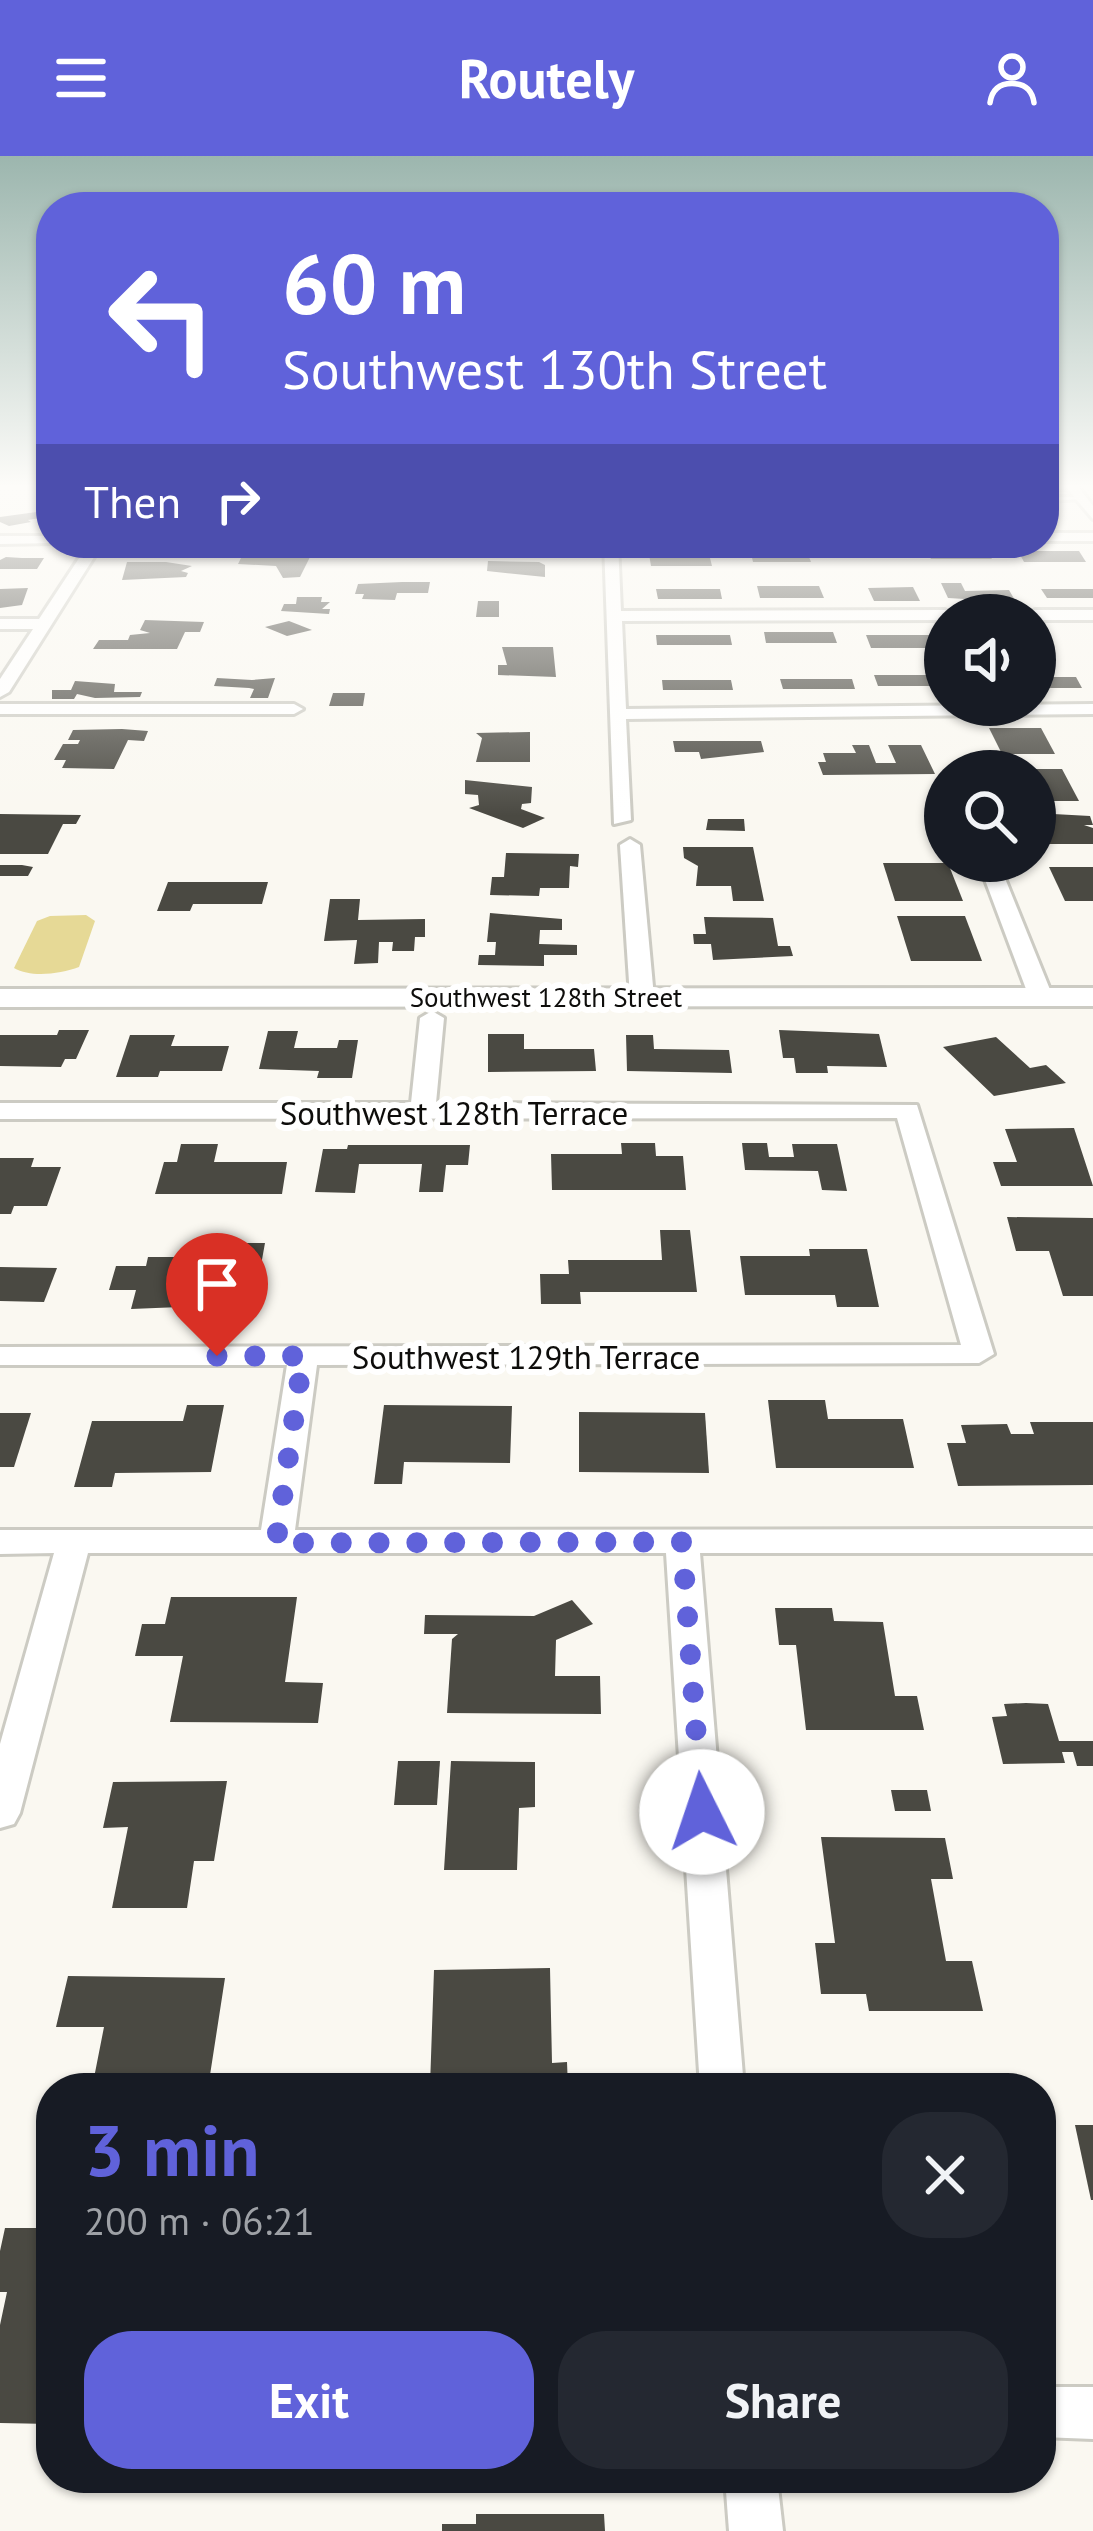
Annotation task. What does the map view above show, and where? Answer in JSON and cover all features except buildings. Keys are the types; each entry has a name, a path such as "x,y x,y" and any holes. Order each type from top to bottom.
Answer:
{"street":[{"path":"0,692 60,595"},
{"path":"615,595 611,616 621,820"},
{"path":"611,616 924,615"},
{"path":"1056,615 1093,615"},
{"path":"0,624 40,623"},
{"path":"0,710 294,709"},
{"path":"616,715 1093,709"},
{"path":"630,845 642,997"},
{"path":"996,882 1041,997"},
{"name":"Southwest 128th Street","path":"0,998 1093,997"},
{"path":"424,1112 432,1018"},
{"name":"Southwest 128th Terrace","path":"0,1111 908,1110 979,1354"},
{"name":"Southwest 129th Terrace","path":"0,1356 979,1354"},
{"path":"276,1543 303,1356"},
{"path":"0,1542 1093,1541"},
{"path":"0,1813 74,1542"},
{"path":"682,1542 721,2073"},
{"path":"1056,2413 1093,2413"},
{"path":"752,2493 756,2531"}],"shaded area":[{"path":"86,915 95,921 79,967 46,974 14,968 37,921"}],"route":[{"path":"217,1356 303,1356 276,1543 682,1542 702,1812"}]}
